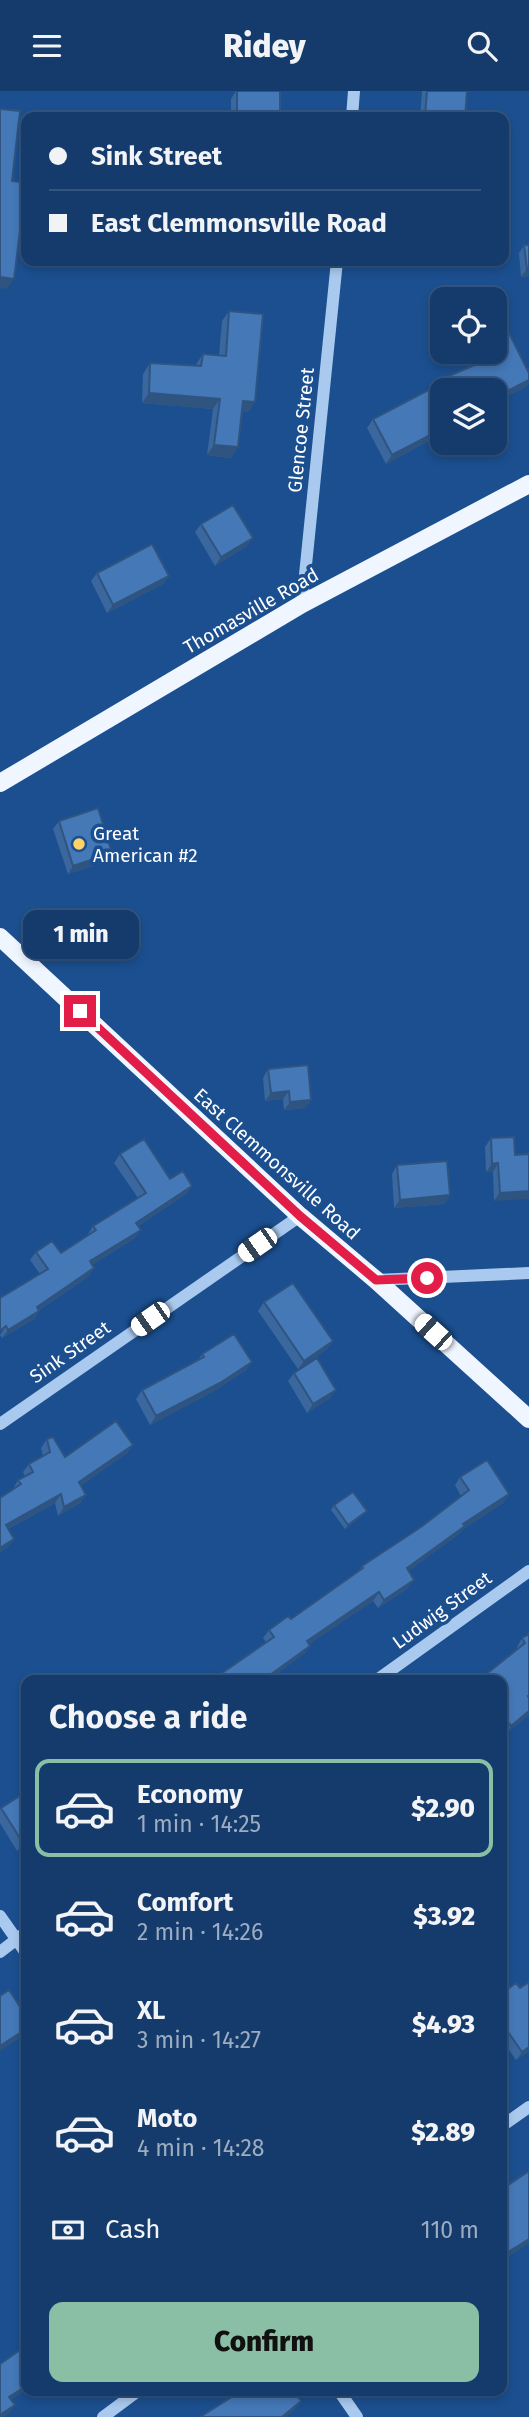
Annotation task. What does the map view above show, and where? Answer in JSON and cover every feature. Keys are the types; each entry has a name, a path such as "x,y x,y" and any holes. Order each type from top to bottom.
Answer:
{"main road":[{"name":"Thomasville Road","path":"0,783 302,604 529,484"},
{"name":"East Clemmonsville Road","path":"0,937 300,1216 376,1280 529,1419"}],"street":[{"path":"353,112 355,91"},
{"name":"Glencoe Street","path":"302,604 336,266"},
{"name":"Sink Street","path":"0,1424 300,1216"},
{"path":"376,1280 529,1273"},
{"name":"Ludwig Street","path":"384,1675 529,1571"},
{"path":"0,1916 21,1936 0,1952"},
{"path":"507,2122 529,2106"},
{"path":"103,2417 131,2396"},
{"path":"342,2396 357,2417"}],"building":[{"path":"237,91 280,91 280,112 237,112"},
{"path":"427,91 467,91 465,112 425,112"},
{"path":"0,109 20,111 12,181 21,182 21,223 14,279 0,277"},
{"path":"524,245 529,245 527,269"},
{"path":"229,311 263,314 255,402 243,401 238,447 214,445 220,399 149,393 150,363 201,366 203,354 226,356"},
{"path":"507,329 529,373 529,380 507,391 507,378 444,378 477,364 507,364"},
{"path":"430,389 430,435 392,455 373,419"},
{"path":"233,505 253,538 221,557 201,524"},
{"path":"152,544 169,576 113,605 97,573"},
{"path":"98,808 112,853 73,866 59,821"},
{"path":"308,1065 311,1100 290,1102 289,1091 271,1093 268,1069"},
{"path":"514,1137 515,1155 529,1154 529,1191 500,1193 498,1163 492,1164 491,1138"},
{"path":"144,1139 170,1179 183,1171 192,1186 136,1223 141,1230 90,1261 94,1268 37,1307 39,1311 8,1330 6,1326 0,1331 0,1298 48,1269 36,1252 52,1241 61,1253 96,1230 93,1226 146,1193 120,1154"},
{"path":"447,1161 450,1195 400,1200 397,1165"},
{"path":"293,1283 333,1341 304,1361 264,1302"},
{"path":"234,1334 252,1362 220,1383 156,1416 142,1390 204,1357 202,1354"},
{"path":"317,1358 336,1390 313,1404 294,1373"},
{"path":"116,1421 133,1445 79,1482 86,1495 64,1507 61,1494 6,1525 14,1539 0,1548 0,1498 21,1484 18,1480 33,1472 29,1464 50,1452 47,1439 53,1437 65,1457"},
{"path":"487,1460 509,1494 463,1524 465,1526 407,1568 414,1580 384,1600 379,1592 307,1641 310,1646 270,1675 219,1675 274,1637 269,1630 288,1616 291,1619 469,1490 460,1477"},
{"path":"353,1492 367,1511 348,1525 334,1505"},
{"path":"529,1634 529,1711 511,1726 507,1721 507,1675 485,1675 525,1643 522,1638"},
{"path":"21,1795 21,1840 1,1808"},
{"path":"529,1982 529,2047 522,2052 507,2030 507,1989 516,1983 520,1988"},
{"path":"9,1990 21,2008 21,2032 0,2046 0,1996"},
{"path":"529,2171 529,2239 507,2253 507,2186"},
{"path":"21,2349 21,2389 9,2397 15,2405 0,2415 0,2364"},
{"path":"233,2396 297,2396 301,2401 282,2417 200,2417"}],"place":[{"name":"Great American #2","path":"79,844"}],"route":[{"path":"80,1011 300,1216 376,1280 427,1278"}]}
